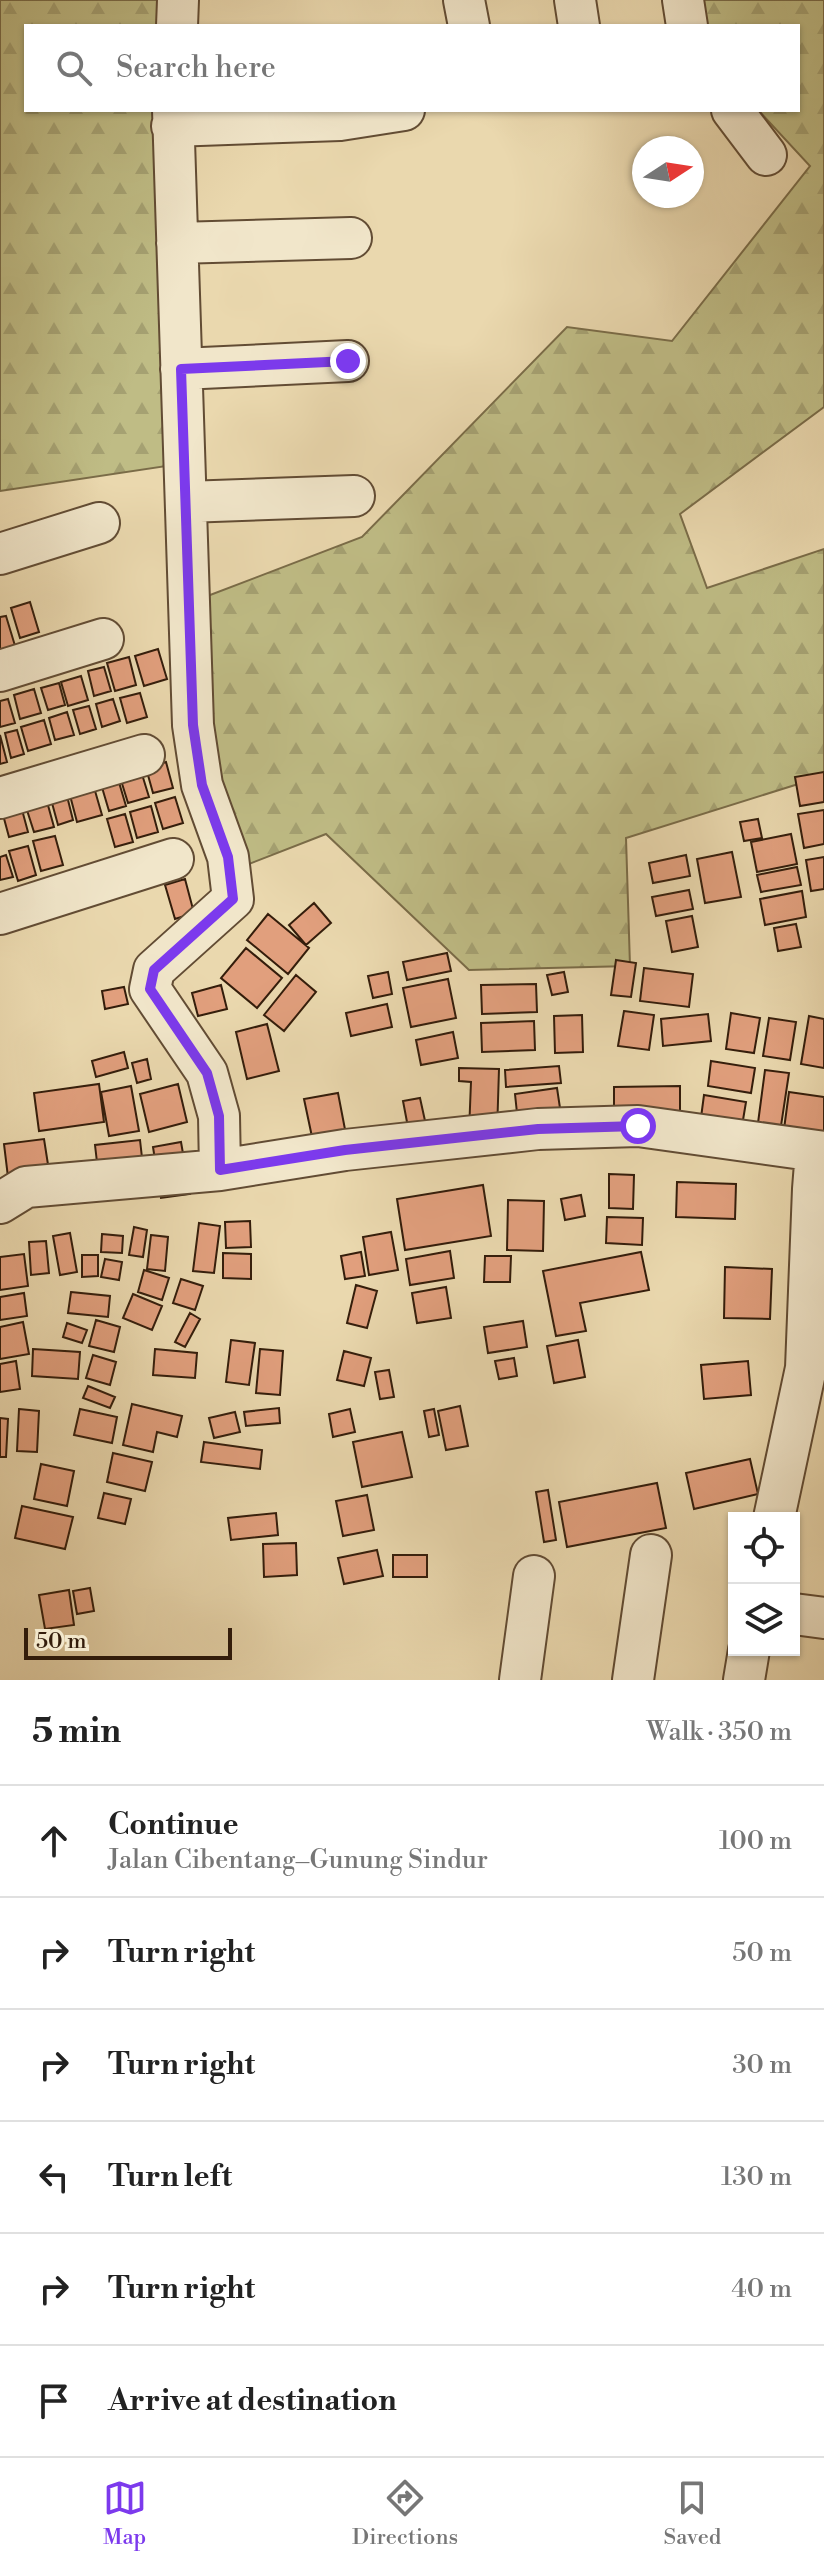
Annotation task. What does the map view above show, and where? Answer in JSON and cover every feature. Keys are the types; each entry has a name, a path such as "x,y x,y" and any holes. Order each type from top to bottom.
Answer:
{"street":[{"path":"177,24 178,0"},
{"path":"464,0 469,24"},
{"path":"575,0 579,24"},
{"path":"683,0 687,24"},
{"path":"220,1170 219,1116 207,1073 150,989 154,970 233,899 228,857 202,785 193,725 173,118 340,120 391,112"},
{"path":"734,112 766,155"},
{"path":"177,243 351,238"},
{"path":"181,369 348,361"},
{"path":"186,502 354,496"},
{"path":"0,554 99,523"},
{"path":"0,671 103,639"},
{"path":"0,798 144,755"},
{"path":"0,914 173,859"},
{"path":"0,1203 26,1187 220,1170 345,1150 538,1129 638,1126 820,1152 813,1189 806,1368 775,1512"},
{"path":"633,1680 651,1555"},
{"path":"520,1680 534,1576"},
{"path":"800,1615 824,1618"},
{"path":"744,1680 748,1656"}],"green space":[{"path":"0,0 183,0 172,24 24,24 24,112 173,112 180,464 0,491"},
{"path":"700,0 824,0 824,407 680,514 707,588 824,549 824,776 626,838 630,966 469,970 326,834 231,871 197,600 362,537 567,327 672,341 810,166 760,112 800,112 800,24 690,24"}],"building":[{"path":"30,602 39,632 20,638 11,608"},
{"path":"6,616 16,649 0,654 0,617"},
{"path":"158,649 167,679 144,686 135,656"},
{"path":"129,657 136,685 115,691 107,663"},
{"path":"104,667 111,691 94,696 88,671"},
{"path":"81,676 88,700 68,706 61,682"},
{"path":"59,683 65,705 48,710 41,688"},
{"path":"34,689 41,713 20,719 14,695"},
{"path":"140,693 147,717 127,723 120,698"},
{"path":"8,699 15,723 0,727 0,701"},
{"path":"113,699 120,721 102,727 96,704"},
{"path":"89,706 96,729 80,734 73,710"},
{"path":"67,712 74,735 55,740 49,718"},
{"path":"44,720 51,744 28,751 21,727"},
{"path":"17,730 24,754 11,758 5,733"},
{"path":"0,735 7,762 0,764"},
{"path":"166,762 173,788 153,793 146,768"},
{"path":"141,771 149,797 128,803 120,777"},
{"path":"824,772 824,802 800,806 795,777"},
{"path":"91,777 102,815 77,822 67,784"},
{"path":"118,779 126,806 109,811 101,784"},
{"path":"65,788 73,820 58,825 49,792"},
{"path":"175,797 183,823 163,829 155,803"},
{"path":"46,798 54,827 34,832 25,804"},
{"path":"21,806 28,832 9,837 2,811"},
{"path":"151,806 158,832 137,838 130,812"},
{"path":"824,810 824,844 804,848 798,814"},
{"path":"125,814 133,842 115,847 107,819"},
{"path":"758,819 762,838 744,841 740,822"},
{"path":"791,834 797,864 757,872 751,842"},
{"path":"55,836 63,865 41,871 33,841"},
{"path":"28,846 36,875 18,881 9,851"},
{"path":"732,852 741,897 705,903 697,859"},
{"path":"6,855 13,877 0,880 0,857"},
{"path":"686,855 690,876 653,883 649,863"},
{"path":"824,857 824,889 811,891 806,860"},
{"path":"797,867 801,885 761,892 757,875"},
{"path":"185,879 194,913 175,919 165,885"},
{"path":"689,890 693,909 656,916 652,897"},
{"path":"802,891 806,917 765,925 760,899"},
{"path":"314,903 331,923 306,945 289,925"},
{"path":"268,914 309,948 288,974 247,940"},
{"path":"692,916 698,947 672,952 666,921"},
{"path":"796,924 801,947 778,951 774,928"},
{"path":"246,948 282,978 257,1008 221,978"},
{"path":"447,953 451,971 407,980 403,962"},
{"path":"616,960 636,963 631,997 611,995"},
{"path":"644,968 693,974 689,1007 640,1001"},
{"path":"388,972 392,994 373,998 368,976"},
{"path":"564,972 568,992 552,995 547,975"},
{"path":"296,975 316,992 284,1031 264,1015"},
{"path":"448,979 456,1018 411,1027 403,988"},
{"path":"536,984 537,1012 482,1014 481,985"},
{"path":"221,985 227,1009 198,1016 192,993"},
{"path":"124,987 128,1004 105,1009 102,991"},
{"path":"387,1004 392,1027 351,1036 346,1013"},
{"path":"624,1011 654,1015 649,1050 618,1046"},
{"path":"731,1013 760,1018 754,1053 726,1049"},
{"path":"708,1014 711,1041 663,1046 661,1019"},
{"path":"582,1015 583,1052 555,1053 554,1016"},
{"path":"809,1016 824,1019 824,1068 801,1064"},
{"path":"769,1018 796,1022 790,1060 763,1056"},
{"path":"534,1021 535,1050 482,1052 481,1023"},
{"path":"267,1024 279,1071 247,1079 236,1032"},
{"path":"453,1032 458,1058 421,1065 416,1040"},
{"path":"124,1052 128,1068 96,1077 92,1061"},
{"path":"147,1059 151,1079 137,1083 132,1063"},
{"path":"711,1061 755,1068 751,1093 708,1086"},
{"path":"559,1066 561,1083 506,1087 505,1070"},
{"path":"459,1068 499,1069 497,1133 469,1132 471,1082 459,1081"},
{"path":"765,1070 789,1073 781,1126 758,1123"},
{"path":"99,1084 104,1122 39,1131 34,1093"},
{"path":"178,1084 187,1122 149,1132 140,1094"},
{"path":"131,1086 139,1131 109,1136 101,1092"},
{"path":"680,1086 680,1131 614,1131 614,1087"},
{"path":"557,1088 560,1108 517,1113 515,1094"},
{"path":"789,1092 824,1097 824,1135 784,1129"},
{"path":"338,1093 348,1145 315,1151 304,1099"},
{"path":"704,1095 746,1102 741,1132 700,1125"},
{"path":"420,1098 429,1139 411,1143 403,1101"},
{"path":"44,1139 49,1171 8,1177 4,1144"},
{"path":"140,1140 145,1184 100,1188 95,1145"},
{"path":"181,1142 190,1194 161,1198 153,1147"},
{"path":"609,1174 634,1175 633,1209 609,1208"},
{"path":"677,1182 736,1184 735,1219 676,1217"},
{"path":"483,1185 491,1236 405,1250 397,1199"},
{"path":"581,1195 585,1216 565,1220 561,1199"},
{"path":"508,1200 544,1201 543,1251 507,1250"},
{"path":"607,1217 643,1218 642,1245 606,1243"},
{"path":"250,1221 251,1247 226,1248 225,1222"},
{"path":"199,1223 220,1226 214,1273 193,1271"},
{"path":"134,1227 147,1230 143,1257 129,1255"},
{"path":"391,1232 398,1270 369,1275 363,1237"},
{"path":"70,1233 77,1272 60,1275 53,1236"},
{"path":"102,1234 123,1236 122,1253 101,1252"},
{"path":"151,1235 168,1237 165,1271 147,1269"},
{"path":"46,1241 49,1273 31,1275 29,1242"},
{"path":"450,1251 454,1278 410,1285 406,1259"},
{"path":"361,1252 365,1276 345,1279 341,1256"},
{"path":"641,1252 649,1290 580,1303 586,1331 556,1336 543,1271"},
{"path":"223,1253 251,1254 251,1279 223,1278"},
{"path":"24,1254 28,1286 0,1290 0,1257"},
{"path":"82,1255 98,1255 98,1276 82,1277"},
{"path":"485,1256 511,1256 510,1282 484,1282"},
{"path":"105,1259 122,1262 119,1280 101,1277"},
{"path":"725,1267 772,1269 770,1319 724,1318"},
{"path":"144,1270 169,1278 162,1300 138,1292"},
{"path":"181,1279 203,1286 195,1310 173,1303"},
{"path":"356,1285 377,1291 367,1328 347,1323"},
{"path":"446,1287 451,1318 417,1323 412,1293"},
{"path":"71,1292 110,1296 108,1317 68,1313"},
{"path":"24,1293 27,1316 0,1320 0,1297"},
{"path":"133,1294 162,1306 152,1330 123,1318"},
{"path":"190,1313 200,1319 185,1347 175,1342"},
{"path":"96,1320 120,1327 114,1352 89,1346"},
{"path":"523,1321 527,1347 488,1353 484,1327"},
{"path":"23,1322 29,1354 0,1359 0,1327"},
{"path":"67,1323 87,1330 82,1343 63,1337"},
{"path":"231,1340 255,1343 249,1385 226,1382"},
{"path":"578,1340 585,1377 554,1383 547,1346"},
{"path":"33,1349 80,1352 78,1379 32,1376"},
{"path":"155,1349 197,1353 195,1378 153,1375"},
{"path":"260,1349 283,1351 280,1395 256,1393"},
{"path":"344,1351 371,1358 364,1386 337,1380"},
{"path":"93,1355 116,1362 110,1385 86,1378"},
{"path":"514,1358 517,1376 499,1379 495,1361"},
{"path":"16,1361 20,1389 0,1392 0,1364"},
{"path":"748,1361 751,1395 704,1399 701,1365"},
{"path":"389,1370 394,1397 380,1399 375,1372"},
{"path":"88,1386 115,1397 110,1408 83,1398"},
{"path":"132,1404 182,1416 177,1437 157,1432 153,1452 123,1445"},
{"path":"460,1406 468,1446 446,1450 438,1411"},
{"path":"279,1408 280,1423 246,1426 244,1412"},
{"path":"19,1409 39,1411 37,1452 17,1451"},
{"path":"80,1409 117,1417 112,1443 74,1435"},
{"path":"350,1409 355,1432 333,1437 329,1414"},
{"path":"434,1409 439,1435 429,1437 424,1411"},
{"path":"235,1412 240,1432 214,1438 209,1418"},
{"path":"0,1418 8,1419 6,1457 0,1457"},
{"path":"402,1432 412,1477 362,1487 353,1442"},
{"path":"204,1442 262,1450 260,1469 201,1462"},
{"path":"113,1453 152,1462 145,1491 107,1482"},
{"path":"750,1459 758,1494 694,1509 686,1473"},
{"path":"41,1464 74,1471 67,1506 34,1499"},
{"path":"657,1483 666,1528 567,1547 559,1502"},
{"path":"548,1490 556,1540 544,1542 536,1492"},
{"path":"104,1493 131,1499 125,1524 98,1518"},
{"path":"367,1495 374,1530 343,1536 336,1501"},
{"path":"22,1506 73,1517 65,1549 15,1538"},
{"path":"276,1513 278,1535 231,1540 228,1518"},
{"path":"296,1543 297,1575 264,1577 263,1544"},
{"path":"377,1550 383,1576 344,1584 338,1558"},
{"path":"393,1555 427,1555 427,1577 393,1577"},
{"path":"90,1588 94,1611 77,1614 73,1591"},
{"path":"69,1590 74,1625 45,1629 39,1595"}],"route":[{"path":"348,361 181,369 193,725 202,785 228,857 233,899 154,970 150,989 207,1073 219,1116 220,1170 345,1150 538,1129 638,1126"}]}
